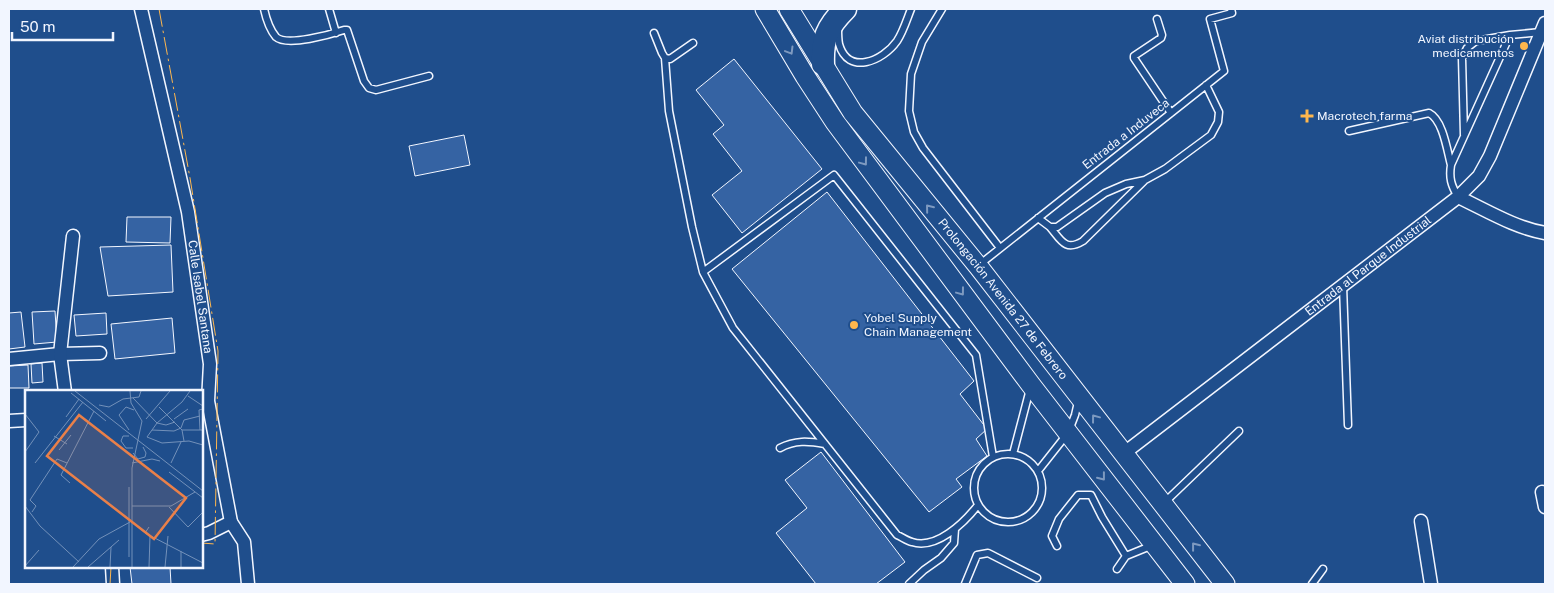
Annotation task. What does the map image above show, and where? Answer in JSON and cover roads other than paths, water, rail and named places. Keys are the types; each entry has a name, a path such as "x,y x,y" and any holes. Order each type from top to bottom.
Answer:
{"highway":[{"path":"822,64 822,48 826,34 833,21 843,10"}],"main road":[{"name":"Prolongación Avenida 27 de Febrero","path":"765,9 835,122 1031,385 1185,584"},
{"name":"Prolongación Avenida 27 de Febrero","path":"789,9 853,113 978,266 1225,584"},
{"path":"936,258 956,241"}],"street":[{"name":"Calle Isabel Santana","path":"141,9 188,212 210,364 208,401 231,522 244,542 248,584"},
{"name":"Entrada al Parque Industrial","path":"1123,454 1458,196 1479,176 1490,156 1544,28"},
{"path":"1458,196 1497,216 1535,232 1545,233"},
{"path":"65,390 60,354 73,236"},
{"path":"9,359 60,354 100,353"},
{"path":"9,420 25,420"},
{"path":"1542,492 1545,507"},
{"path":"1421,520 1431,584"},
{"path":"202,535 231,522"},
{"path":"112,568 113,584"}],"lane":[{"path":"264,9 267,20 279,39 295,41 347,30 364,81 369,88 376,90 429,76"},
{"path":"329,9 336,33"},
{"path":"843,10 838,28 839,43 846,56 856,63 870,62 884,55 897,42 911,9"},
{"path":"942,9 922,42 911,74 909,111 914,132 923,148 1000,248"},
{"name":"Entrada a Induveca","path":"978,266 1224,71 1210,19 1232,13 1231,9"},
{"path":"1157,19 1161,38 1134,56 1171,113"},
{"path":"1464,136 1462,58 1464,52 1476,41 1544,28"},
{"path":"654,33 665,58 669,111 703,272 732,328 897,535 912,543 929,543 955,529 968,518 978,505"},
{"path":"1458,196 1451,185 1449,175 1451,165 1510,35"},
{"path":"665,58 670,59 693,43"},
{"path":"1038,218 1050,227 1065,244 1076,246 1083,241 1145,180 1165,169 1211,135 1218,122 1219,112 1206,85"},
{"path":"1349,131 1430,113 1440,123 1451,165"},
{"path":"703,272 834,175 976,355 993,457"},
{"path":"1050,227 1057,226 1105,193 1126,184 1145,180"},
{"path":"1343,285 1348,425"},
{"path":"1013,454 1031,385"},
{"path":"1038,471 1068,433 1076,415 1079,396"},
{"path":"1163,504 1239,430"},
{"path":"780,448 806,441 825,444"},
{"path":"1013,454 1027,459 1034,464 1038,471 1042,480 1040,502 1032,512 1022,519 1010,522 998,521 986,515 978,505 974,495 977,473 993,457 1013,454"},
{"path":"1057,546 1052,536 1059,519 1078,494 1091,495 1126,556"},
{"path":"909,584 941,558 954,543 955,529"},
{"path":"1117,568 1126,556 1154,545"},
{"path":"965,584 977,555 988,553 1036,578"},
{"path":"1312,584 1323,569"}],"place":[{"name":"Aviat distribución medicamentos","path":"1524,46"},
{"name":"Macrotech farma","path":"1307,116"},
{"name":"Yobel Supply Chain Management","path":"854,325"}]}
